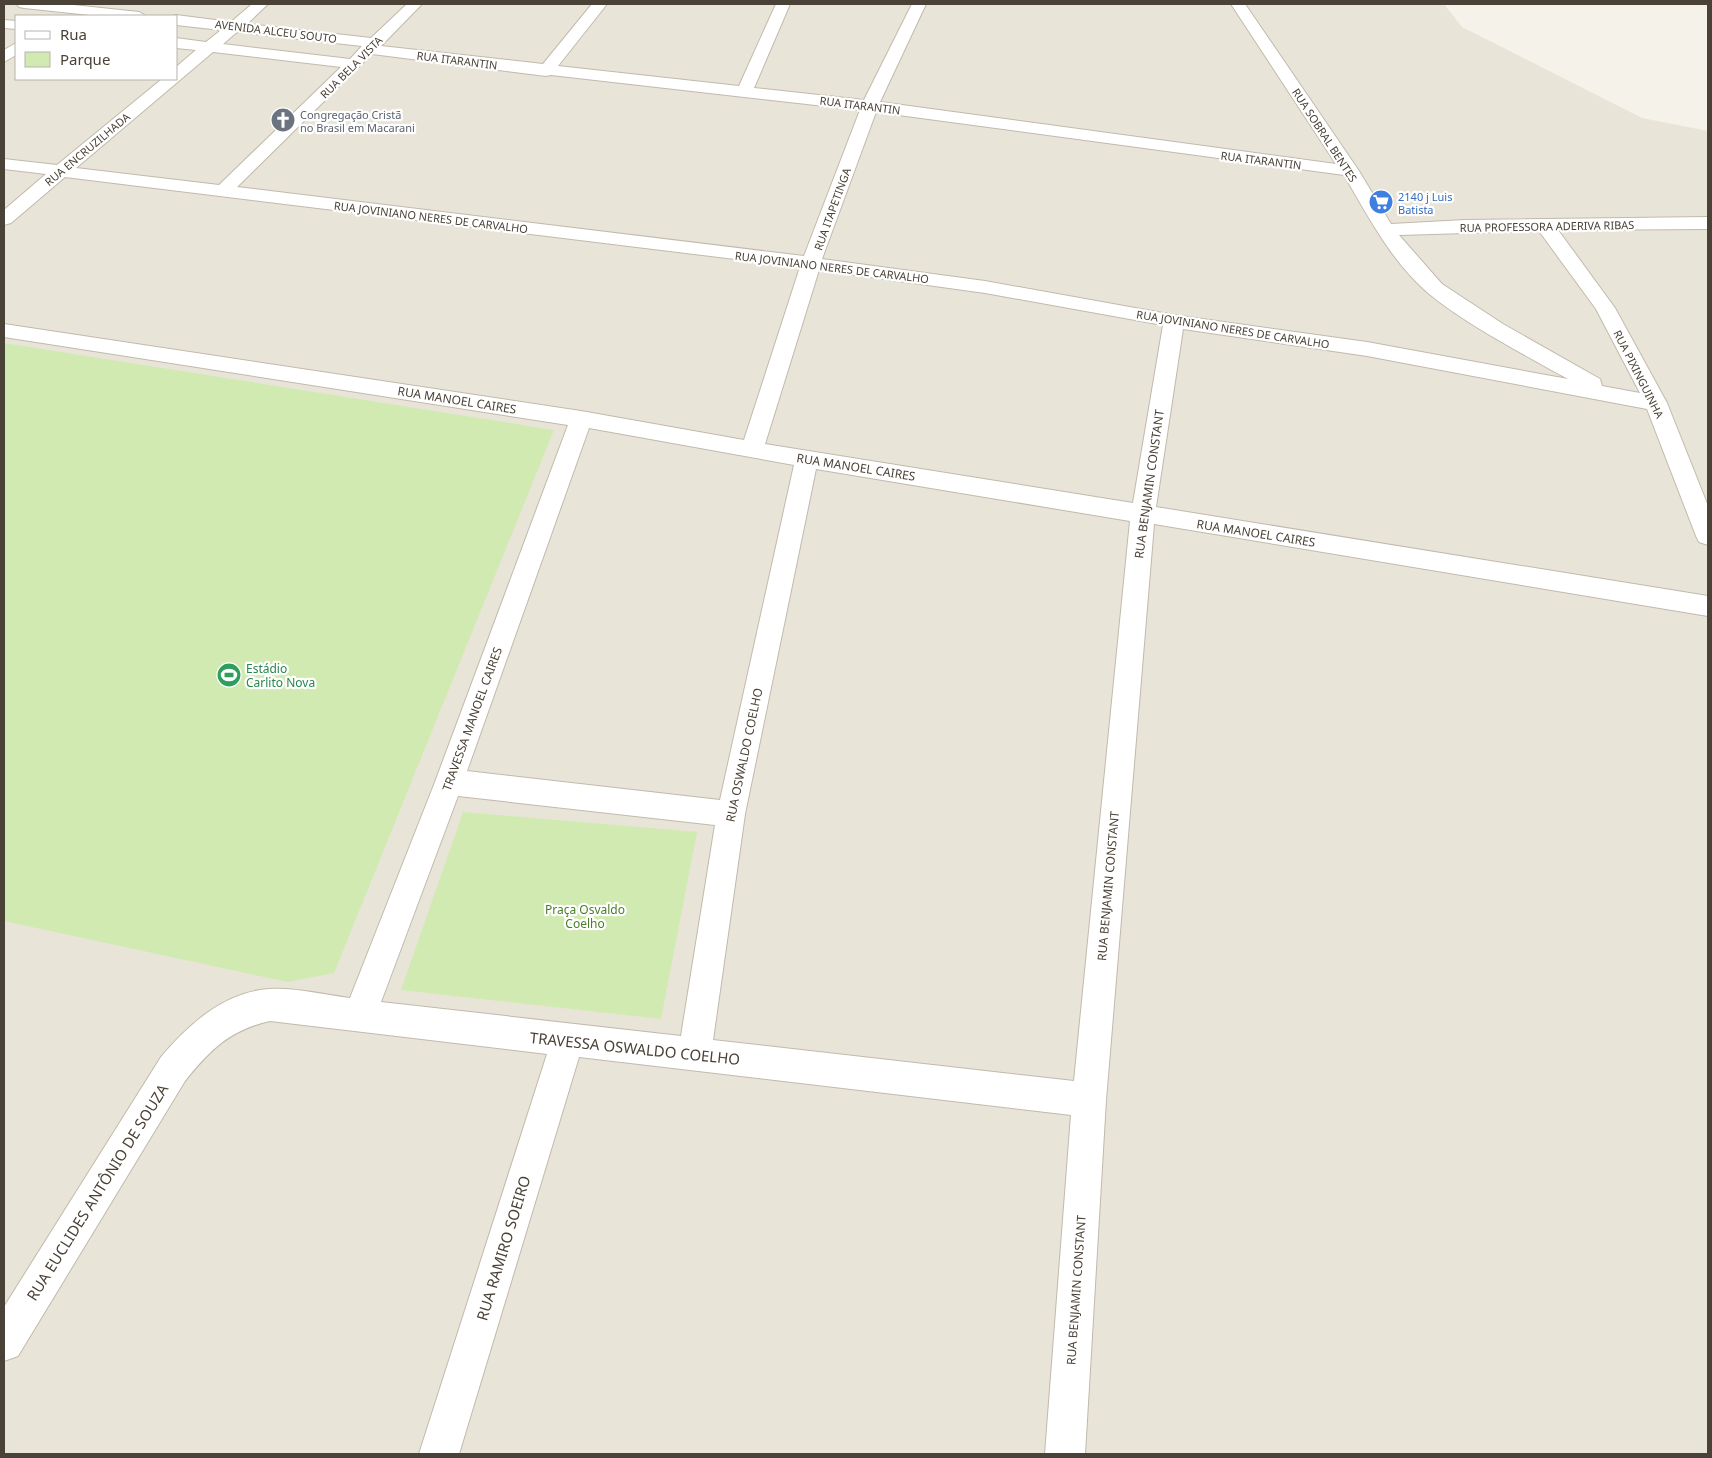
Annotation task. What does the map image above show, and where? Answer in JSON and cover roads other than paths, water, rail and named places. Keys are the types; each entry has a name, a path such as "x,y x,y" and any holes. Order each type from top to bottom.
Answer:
{"street":[{"path":"24,4 128,15"},
{"path":"178,73 261,4"},
{"name":"RUA BELA VISTA","path":"223,191 414,4"},
{"path":"546,71 600,4"},
{"path":"745,91 784,4"},
{"name":"RUA ITAPETINGA","path":"752,450 812,264 870,106 919,4"},
{"name":"RUA SOBRAL BENTES","path":"1238,4 1350,171 1385,230 1406,258 1435,288 1496,329 1613,396"},
{"name":"AVENIDA ALCEU SOUTO","path":"178,20 234,26 372,46"},
{"name":"AVENIDA ALCEU SOUTO","path":"178,43 354,64"},
{"name":"RUA ITARANTIN","path":"372,46 546,71 870,106 1350,171"},
{"path":"4,57 15,49"},
{"name":"RUA ENCRUZILHADA","path":"4,219 170,80"},
{"name":"RUA JOVINIANO NERES DE CARVALHO","path":"4,164 985,287 1174,321 1367,349 1613,396 1656,402"},
{"name":"RUA PROFESSORA ADERIVA RIBAS","path":"1385,230 1708,223"},
{"name":"RUA PIXINGUINHA","path":"1545,226 1605,308 1656,402 1708,536"},
{"name":"RUA BENJAMIN CONSTANT","path":"1065,1454 1089,1100 1143,514 1174,321"},
{"name":"RUA MANOEL CAIRES","path":"4,330 581,419 752,450 1708,606"},
{"name":"TRAVESSA MANOEL CAIRES","path":"359,1017 449,782 581,419"},
{"name":"RUA OSWALDO COELHO","path":"694,1053 731,814 807,459"},
{"path":"449,782 731,814"},
{"name":"TRAVESSA OSWALDO COELHO","path":"193,1045 217,1023 253,1007 270,1005 359,1017 567,1041 694,1053 1089,1100"},
{"name":"RUA RAMIRO SOEIRO","path":"439,1454 567,1041"},
{"name":"RUA EUCLIDES ANTÔNIO DE SOUZA","path":"4,1342 173,1069 193,1045"}],"place":[{"name":"Congregação Cristã no Brasil em Macarani","path":"283,120"},
{"name":"2140 j Luis Batista","path":"1381,202"},
{"name":"Estádio Carlito Nova","path":"229,675"}],"park label":[{"name":"Praça Osvaldo Coelho","path":"585,916"}]}
